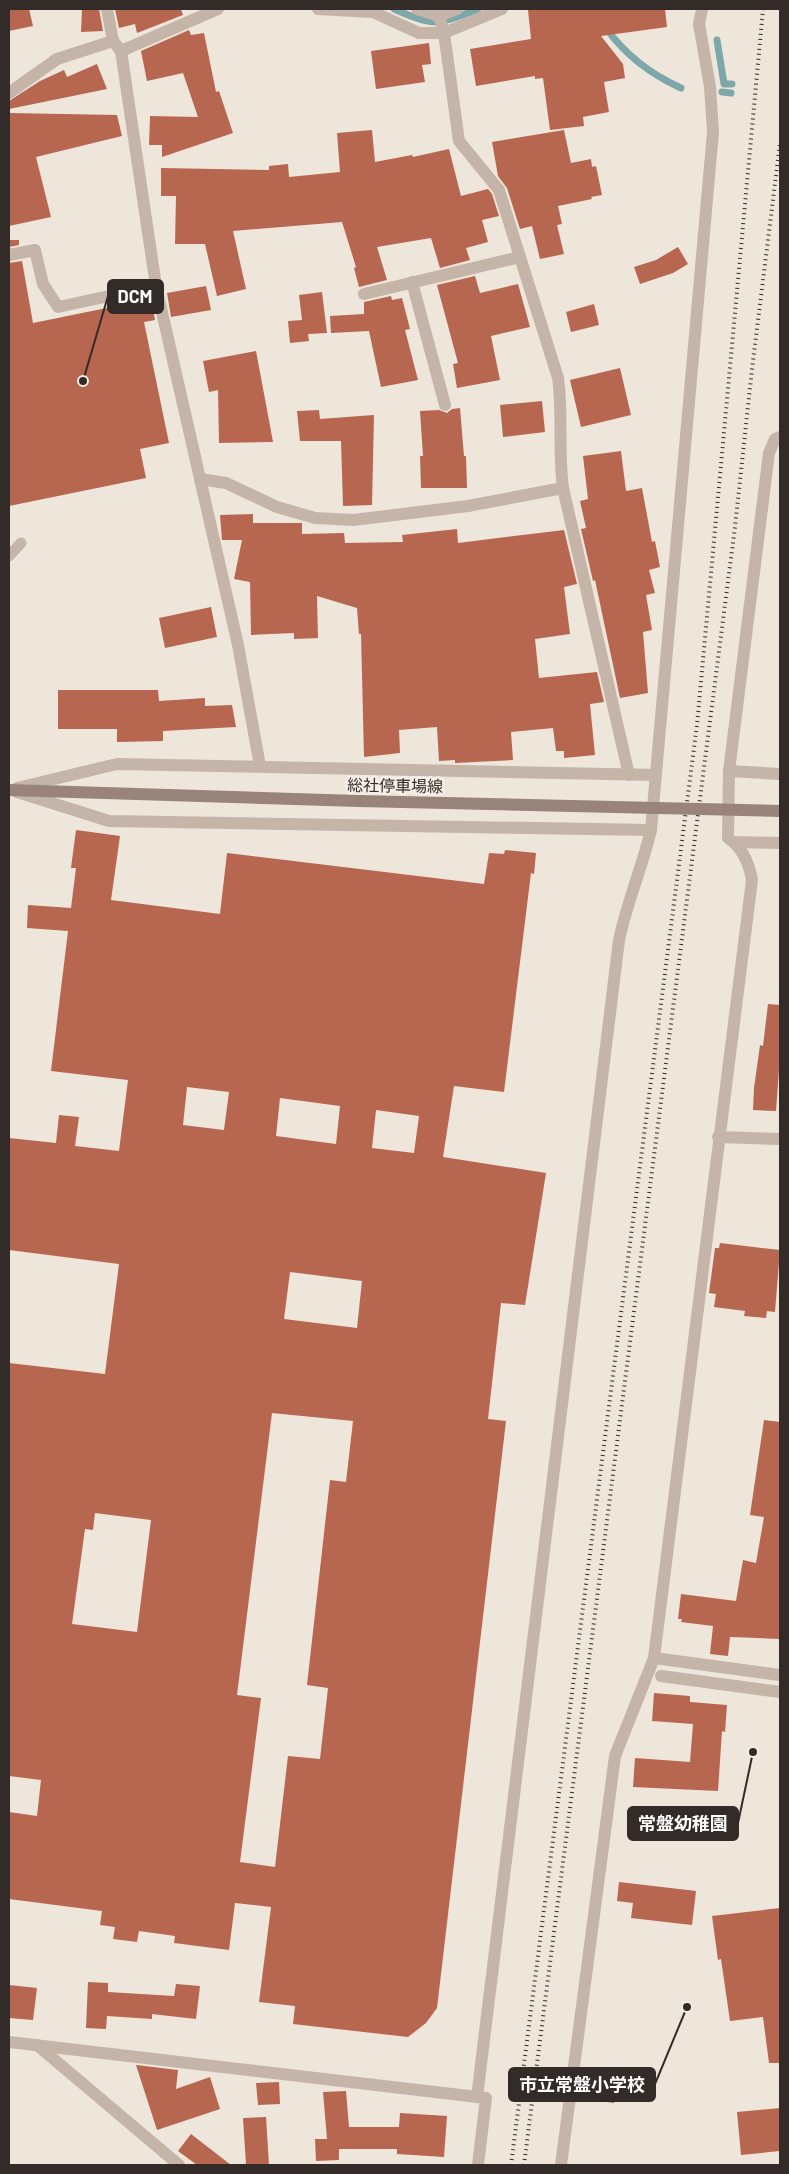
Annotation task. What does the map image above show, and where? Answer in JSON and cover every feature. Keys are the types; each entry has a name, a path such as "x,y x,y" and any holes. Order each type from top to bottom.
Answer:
{"main road":[{"name":"総社停車場線","path":"9,790 359,801 780,810"}],"street":[{"path":"107,9 117,46 156,286 238,645 260,766"},
{"path":"9,93 57,59 117,46 218,9"},
{"path":"318,9 373,12 419,33 444,33 502,9"},
{"path":"416,9 439,16 457,9"},
{"path":"477,2096 619,940 625,911 642,867 651,830 713,132 710,86 699,24 702,9"},
{"path":"439,16 444,33 459,141 499,190 558,378 561,400 560,469 562,488 629,775"},
{"path":"9,255 35,250 43,284 58,307 156,286"},
{"path":"364,294 520,257"},
{"path":"412,282 445,405"},
{"path":"562,2165 615,1756 654,1658 718,1137 752,880 749,864 734,842 728,838 729,771 769,453 775,439 780,437"},
{"path":"200,479 226,484 277,508 315,518 353,520 468,506 562,488"},
{"path":"9,790 116,764 656,775"},
{"path":"729,771 780,774"},
{"path":"9,790 109,821 651,830"},
{"path":"734,842 780,843"},
{"path":"718,1137 780,1139"},
{"path":"654,1658 780,1675"},
{"path":"661,1676 780,1692"},
{"path":"9,2042 486,2098 478,2165"},
{"path":"37,2045 179,2165"}],"lane":[{"path":"9,556 21,543"}],"building":[{"path":"9,9 29,9 33,26 9,31"},
{"path":"82,9 99,9 103,31 81,32"},
{"path":"115,9 181,9 183,15 137,33 135,24 119,28"},
{"path":"665,9 667,27 601,36 623,64 625,78 604,82 609,112 583,117 584,126 550,130 543,78 535,79 535,76 476,86 470,49 531,39 528,10"},
{"path":"189,30 191,35 204,33 216,92 219,91 233,133 162,157 162,145 149,145 150,116 198,117 183,73 147,81 141,51"},
{"path":"429,43 431,64 422,65 425,82 376,89 371,51"},
{"path":"97,64 107,89 9,109 9,101 40,81 64,70 67,77"},
{"path":"9,113 117,115 122,136 36,157 51,217 9,226"},
{"path":"372,130 375,162 412,155 413,157 449,149 461,196 488,189 492,194 499,216 482,220 488,242 466,248 470,260 440,268 431,238 377,247 387,280 359,287 354,268 356,267 342,222 233,231 246,289 217,296 205,244 175,244 176,196 161,196 161,168 269,170 269,166 288,164 289,177 340,172 337,133"},
{"path":"564,130 571,163 591,159 592,167 596,166 602,195 558,206 562,224 557,225 564,254 540,259 532,226 520,229 507,188 498,176 492,142"},
{"path":"9,240 19,240 19,245 9,247"},
{"path":"678,247 688,264 673,273 640,284 634,267 656,260"},
{"path":"22,261 33,323 151,299 155,320 144,322 169,443 140,449 146,478 9,506 9,263"},
{"path":"475,276 480,293 518,284 530,327 491,336 500,380 457,388 453,364 458,363 437,285"},
{"path":"206,286 211,310 171,317 167,293"},
{"path":"322,292 327,333 308,334 309,341 290,343 288,321 302,320 299,295"},
{"path":"391,296 392,300 402,298 410,329 405,330 418,380 381,387 369,331 331,333 330,316 364,314 364,302"},
{"path":"594,304 599,325 571,332 566,312"},
{"path":"256,351 273,442 219,443 218,390 209,392 203,361"},
{"path":"620,368 631,415 581,427 570,380"},
{"path":"542,401 545,432 503,437 500,405"},
{"path":"460,408 464,456 466,456 467,488 421,488 420,456 423,456 420,411 439,410 447,413 452,409"},
{"path":"319,410 320,419 374,415 372,505 343,506 341,441 300,441 297,411"},
{"path":"621,451 626,491 642,488 652,542 655,541 660,567 649,570 655,593 646,595 652,630 643,632 648,693 620,698 595,580 593,581 581,529 586,528 580,501 588,499 583,456"},
{"path":"253,514 253,523 302,523 302,534 344,533 345,543 403,542 402,535 457,529 458,543 564,530 577,584 564,587 570,634 535,639 539,678 597,672 604,702 590,704 595,755 564,758 564,751 556,751 553,728 511,732 513,760 455,763 455,760 439,761 437,727 399,730 400,753 364,757 361,634 359,634 357,608 317,596 318,638 294,639 294,633 251,635 250,582 234,579 242,540 222,540 220,515"},
{"path":"211,607 217,637 165,648 159,618"},
{"path":"58,690 158,690 159,701 205,698 205,706 232,705 236,727 163,731 163,741 117,742 117,729 58,729"},
{"path":"76,830 120,836 111,900 220,914 227,853 484,884 489,853 504,854 505,850 536,853 534,874 531,873 504,1092 454,1086 443,1157 546,1173 525,1305 501,1303 488,1419 506,1421 437,2008 426,2023 408,2037 293,2024 295,2006 259,2002 271,1907 235,1903 229,1950 174,1943 175,1936 139,1931 137,1942 113,1939 115,1927 100,1925 102,1911 9,1899 9,1812 37,1816 41,1780 9,1776 9,1363 105,1374 119,1264 9,1250 9,1138 56,1143 59,1115 79,1117 75,1146 119,1151 128,1080 51,1071 68,931 27,928 28,905 71,908 76,868 71,868","holes":["187,1087 229,1092 224,1130 183,1125","280,1098 340,1106 336,1144 276,1136","376,1110 419,1116 414,1153 372,1148","290,1272 362,1281 357,1328 284,1319","272,1413 353,1421 346,1482 330,1480 307,1685 328,1688 320,1759 288,1756 275,1867 240,1862 261,1698 237,1695","95,1513 151,1520 137,1632 72,1624 85,1529 93,1530"]},
{"path":"768,1004 780,1005 780,1056 776,1111 753,1110 760,1045 763,1046"},
{"path":"720,1243 780,1250 775,1312 767,1311 766,1318 744,1316 745,1311 714,1307 716,1294 709,1293 715,1248 719,1248"},
{"path":"764,1420 780,1422 780,1639 730,1637 728,1656 710,1654 713,1626 681,1622 682,1619 678,1619 681,1594 736,1601 743,1560 756,1563 764,1517 750,1515"},
{"path":"654,1693 690,1696 690,1702 727,1705 725,1732 722,1731 718,1791 633,1787 635,1758 690,1762 693,1724 652,1721"},
{"path":"619,1882 696,1891 692,1925 631,1918 633,1903 617,1901"},
{"path":"780,1908 780,2063 769,2063 763,2017 730,2021 721,1959 718,1960 712,1916"},
{"path":"88,1982 108,1983 108,1992 174,1996 176,1984 200,1986 196,2019 152,2014 152,2019 107,2016 106,2029 86,2028"},
{"path":"9,1985 37,1988 33,2020 9,2018"},
{"path":"136,2065 178,2070 176,2089 210,2077 220,2109 157,2130"},
{"path":"588,2072 618,2076 614,2103 584,2099"},
{"path":"279,2082 280,2104 258,2105 256,2083"},
{"path":"346,2091 349,2127 399,2127 400,2113 447,2116 444,2157 397,2154 397,2149 339,2149 339,2160 316,2161 315,2139 327,2139 323,2092"},
{"path":"780,2108 780,2151 741,2155 737,2112"},
{"path":"266,2117 269,2165 246,2165 243,2118"},
{"path":"191,2134 231,2165 197,2165 178,2151"}],"waterway":[{"path":"394,9 419,19 436,22 478,9"},
{"path":"606,28 630,56 659,77 681,88"},
{"path":"717,40 724,84 732,84"},
{"path":"722,92 731,93"}],"railway":[{"path":"511,2165 697,725 763,9"},
{"path":"524,2165 735,527 752,369 780,143"}],"place":[{"name":"DCM","path":"83,381"},
{"name":"常盤幼稚園","path":"753,1752"},
{"name":"市立常盤小学校","path":"687,2007"}]}
